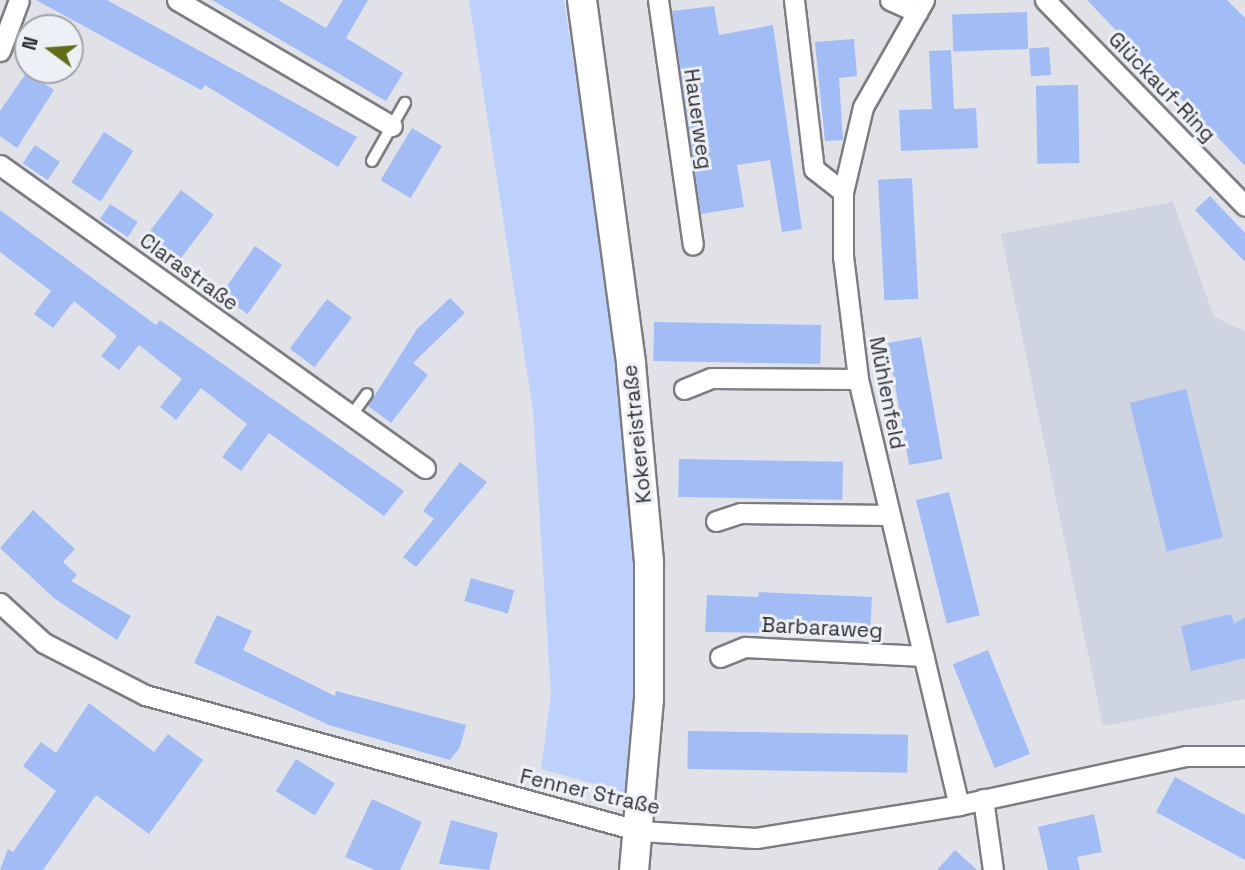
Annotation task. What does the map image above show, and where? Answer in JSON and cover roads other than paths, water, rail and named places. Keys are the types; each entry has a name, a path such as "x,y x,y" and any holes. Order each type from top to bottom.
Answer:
{"main road":[{"name":"Kokereistraße","path":"582,0 631,364 649,563 640,831 634,870"}],"street":[{"path":"0,51 19,0"},
{"path":"177,0 392,126"},
{"name":"Hauerweg","path":"658,0 693,245"},
{"path":"794,0 814,169 843,192"},
{"path":"890,0 920,6"},
{"name":"Glückauf-Ring","path":"1045,0 1245,206"},
{"name":"Mühlenfeld","path":"920,6 863,107 843,192 843,256 858,379 888,515 959,805"},
{"name":"Clarastraße","path":"0,165 425,468"},
{"path":"684,390 711,378 858,379"},
{"path":"716,521 740,513 888,515"},
{"name":"Fenner Straße","path":"0,603 44,643 145,695 640,831 756,838 959,805 1186,756 1245,756"},
{"name":"Barbaraweg","path":"720,657 746,647 924,656"},
{"path":"983,799 993,870"}],"lane":[{"path":"372,161 405,103"},
{"path":"351,416 367,394"}]}
